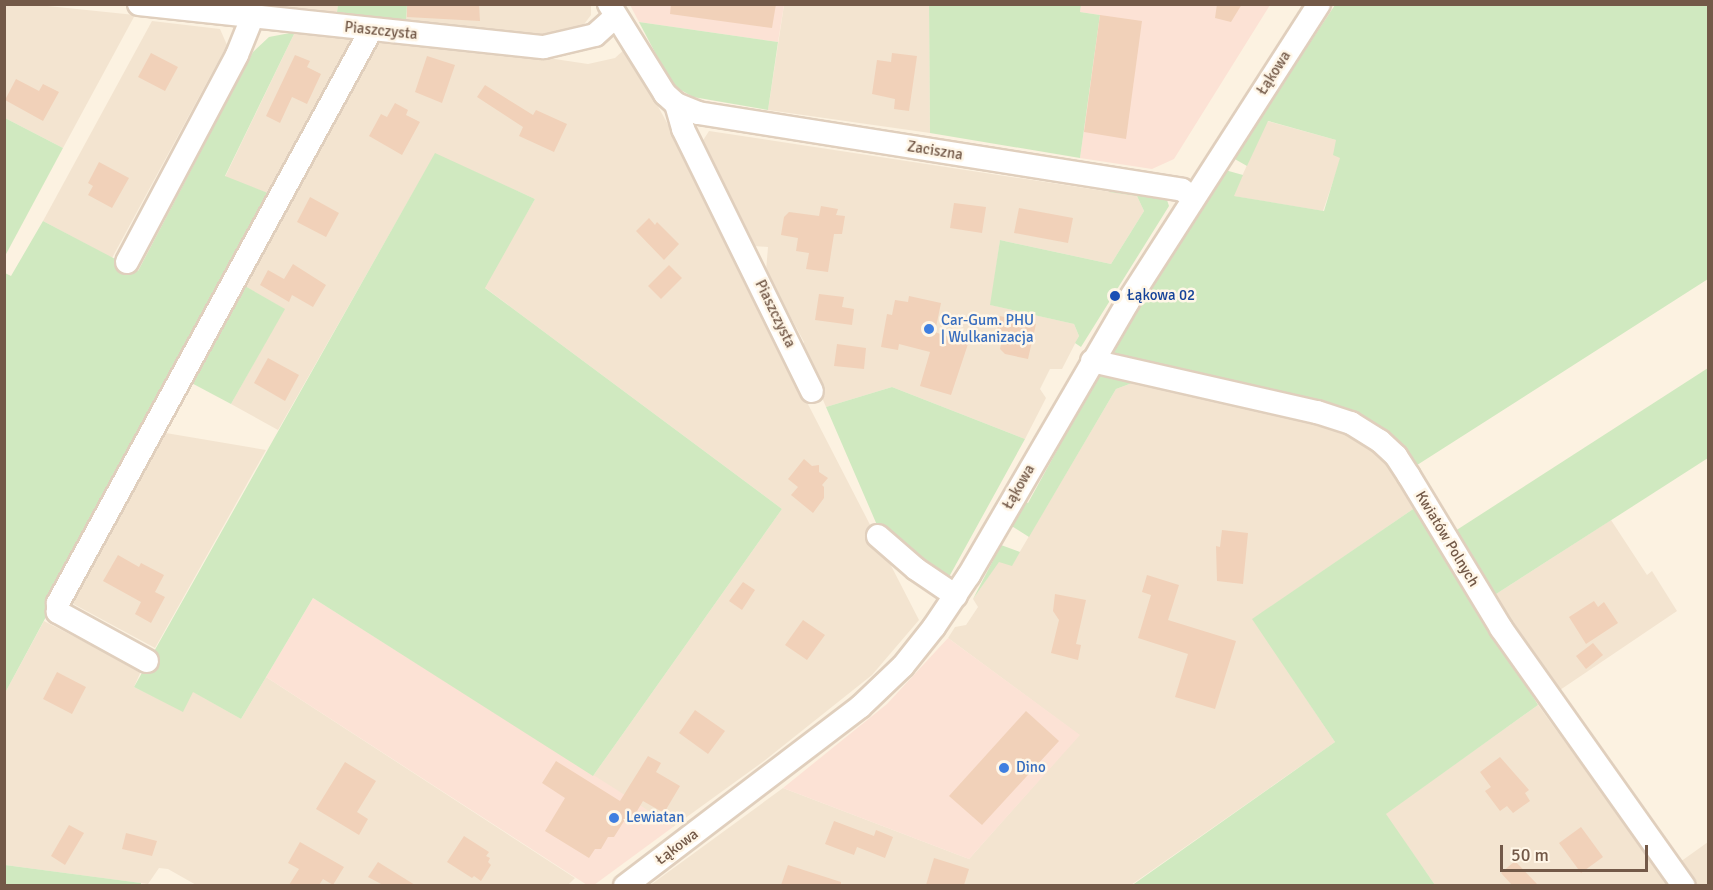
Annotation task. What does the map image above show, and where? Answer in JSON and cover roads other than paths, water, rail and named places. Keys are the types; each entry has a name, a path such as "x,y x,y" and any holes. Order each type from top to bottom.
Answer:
{"street":[{"name":"Piaszczysta","path":"139,4 252,18 544,47 595,35 612,11 665,94 676,104 683,129 812,391"},
{"name":"Łąkowa","path":"626,885 860,707 903,666 956,596 1092,362 1193,197 1319,4"},
{"path":"127,262 237,55 252,18"},
{"path":"147,661 58,612 58,603 371,30"},
{"name":"Zaciszna","path":"676,104 698,113 1182,190 1193,197"},
{"name":"Kwiatów Polnych","path":"1092,362 1317,412 1351,423 1380,441 1396,456 1502,628 1684,885"},
{"path":"878,536 916,569 956,596"}],"place":[{"name":"Łąkowa 02","path":"1115,296"},
{"name":"Car-Gum. PHU | Wulkanizacja","path":"929,329"},
{"name":"Dino","path":"1004,768"},
{"name":"Lewiatan","path":"614,818"}]}
